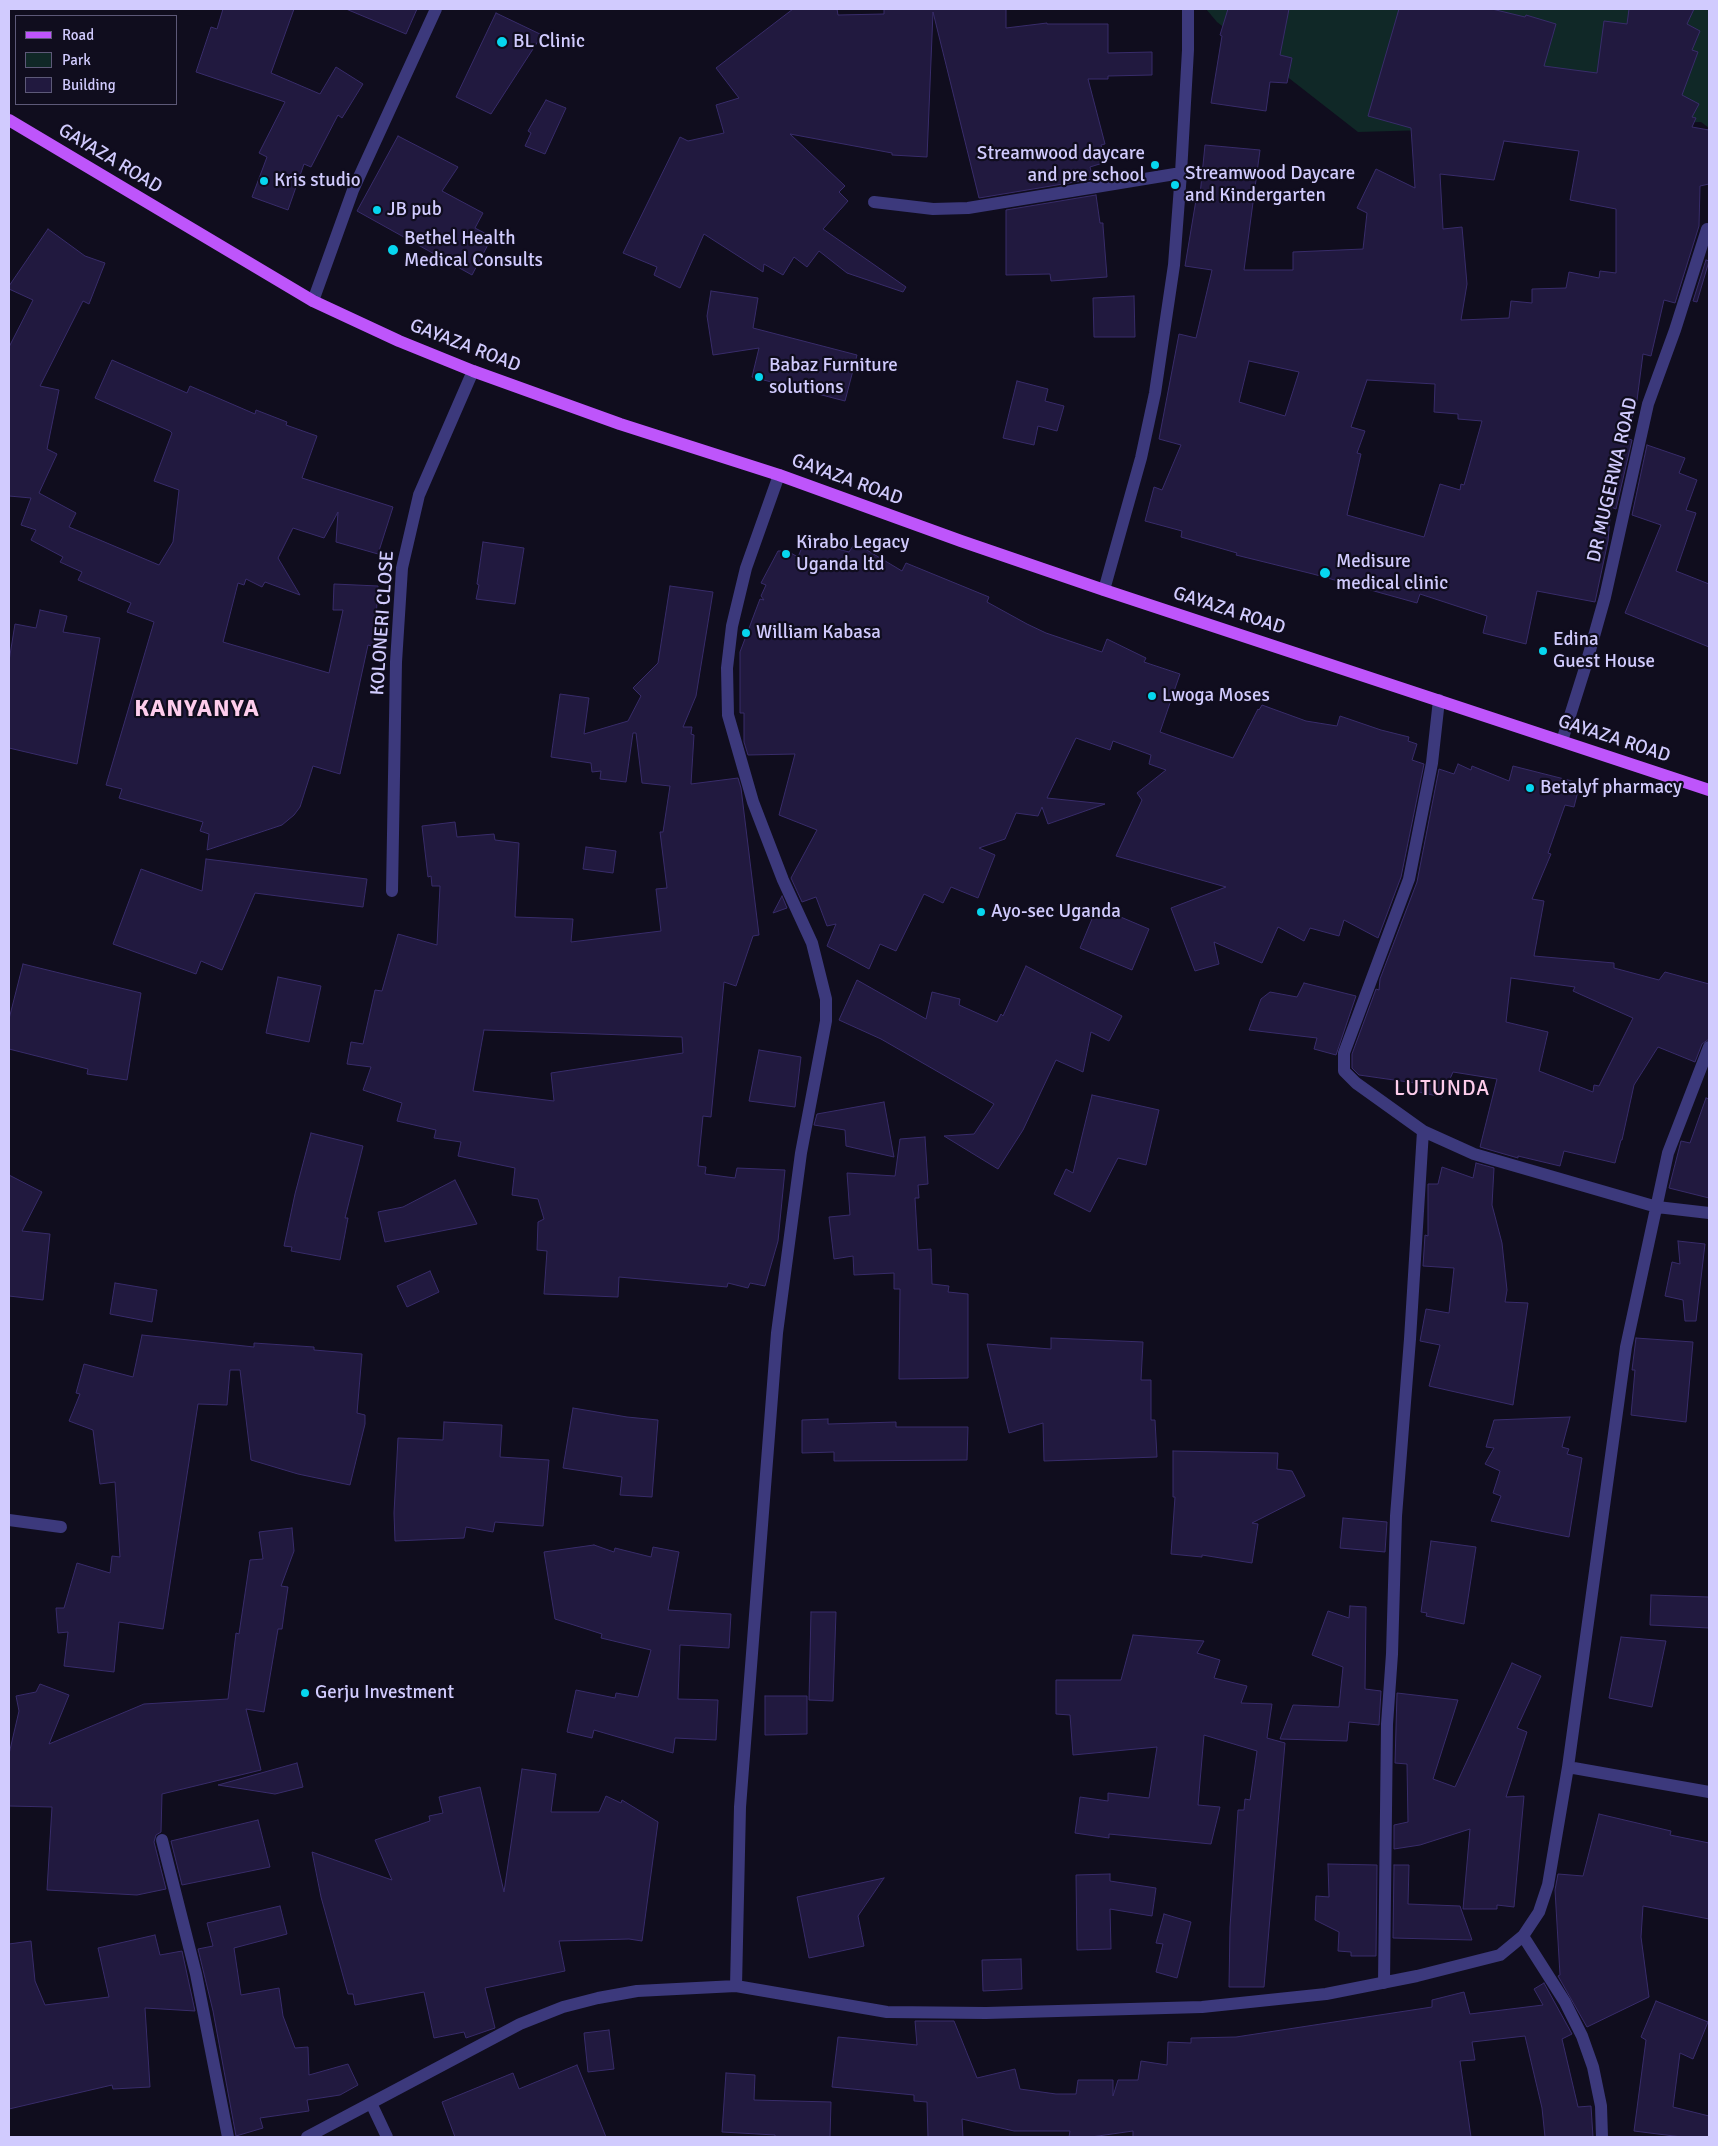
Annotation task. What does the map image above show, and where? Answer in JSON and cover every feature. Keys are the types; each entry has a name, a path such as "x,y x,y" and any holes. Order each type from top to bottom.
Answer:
{"main road":[{"name":"GAYAZA ROAD","path":"9,120 313,301 399,341 473,371 620,424 779,475 961,541 1104,590 1709,790"}],"street":[{"path":"313,301 354,190 436,9"},
{"path":"1104,590 1141,458 1155,393 1174,265 1188,50 1188,9"},
{"path":"874,202 933,209 968,208 1181,173"},
{"name":"DR MUGERWA ROAD","path":"1562,741 1585,668 1604,597 1648,404 1675,330 1707,229"},
{"name":"KOLONERI CLOSE","path":"392,891 396,662 402,568 419,495 473,371"},
{"path":"736,1986 740,1807 777,1333 801,1153 826,1021 826,999 812,944 783,880 753,802 728,715 727,668 732,626 746,568 779,475"},
{"path":"1439,700 1432,763 1409,880 1344,1053 1344,1071 1356,1083 1423,1131 1474,1154 1657,1207 1709,1213"},
{"path":"307,2137 520,2024 563,2007 637,1991 736,1986 887,2012 986,2012 1202,2007 1326,1994 1384,1983 1500,1954 1524,1936 1539,1912 1548,1885 1568,1767 1626,1347 1668,1153 1709,1047"},
{"path":"1384,1983 1387,1744 1396,1516 1410,1340 1423,1131"},
{"path":"9,1520 62,1527"},
{"path":"1568,1767 1709,1792"},
{"path":"162,1840 196,1974 228,2137"},
{"path":"1524,1936 1565,2002 1582,2036 1592,2067 1601,2106 1602,2137"},
{"path":"371,2103 386,2137"}],"green space":[{"path":"1206,9 1709,9 1709,128 1701,122 1358,132 1217,22"}],"building":[{"path":"223,9 294,9 271,73 320,94 336,67 363,84 342,118 338,115 311,167 304,164 288,210 252,197 267,157 259,153 285,102 196,72 211,27 217,29"},
{"path":"346,9 417,9 406,34"},
{"path":"793,9 837,9 838,15 884,14 884,9 1006,9 1006,28 1047,23 1108,24 1108,53 1152,52 1152,75 1108,76 1108,79 1088,79 1105,144 1101,145 1106,162 1090,167 1093,179 979,198 933,12 927,157 892,155 892,153 790,134 845,186 839,192 848,201 823,229 906,287 903,292 847,273 819,251 807,267 794,257 783,275 764,264 763,272 704,234 680,288 654,275 657,267 623,253 680,137 688,141 724,133 716,105 739,98 716,68"},
{"path":"1228,9 1289,9 1280,55 1292,58 1287,83 1270,82 1266,111 1211,103 1222,36 1220,35"},
{"path":"1399,9 1492,9 1525,17 1526,15 1556,24 1544,66 1597,73 1604,21 1627,24 1629,9 1694,9 1687,24 1700,31 1692,50 1698,52 1682,95 1699,104 1692,117 1696,118 1692,127 1709,130 1709,184 1700,186 1699,226 1675,303 1664,300 1651,356 1643,354 1637,400 1626,438 1632,440 1616,509 1611,507 1608,541 1595,602 1537,591 1526,644 1483,633 1487,616 1420,594 1417,603 1236,555 1237,553 1181,537 1182,531 1145,521 1154,487 1162,490 1181,445 1159,439 1179,334 1196,338 1212,270 1185,266 1197,194 1200,195 1205,145 1260,150 1244,270 1293,270 1293,252 1363,249 1367,213 1357,208 1376,169 1415,188 1411,128 1368,116","holes":["1504,141 1579,151 1570,200 1616,209 1616,273 1600,271 1599,278 1569,272 1566,288 1532,289 1532,303 1511,301 1509,318 1461,320 1467,284 1462,227 1443,229 1440,174 1494,180","1249,361 1299,372 1285,416 1239,402","1367,380 1435,384 1434,412 1458,414 1458,419 1482,421 1464,485 1461,484 1460,490 1440,484 1424,537 1347,515 1361,454 1357,453 1365,431 1351,427"]},
{"path":"496,13 542,35 491,114 456,97"},
{"path":"546,100 566,108 545,154 525,146 531,133 528,131"},
{"path":"398,136 458,167 442,191 483,213 475,228 492,237 472,275 357,211"},
{"path":"1096,195 1100,223 1103,223 1107,277 1051,281 1050,274 1006,275 1006,210"},
{"path":"48,229 85,256 105,263 89,304 83,301 40,386 59,390 47,449 57,454 39,493 76,513 69,527 159,565 173,542 179,490 154,481 172,433 95,398 112,360 187,393 190,386 255,414 256,410 287,422 286,425 317,436 302,478 393,507 378,554 336,542 338,512 324,538 293,528 278,558 300,595 265,582 262,587 246,579 244,585 238,583 223,642 329,673 343,610 333,610 334,584 378,586 376,619 384,621 378,648 368,645 340,774 313,766 300,807 282,825 207,850 209,834 200,831 203,822 119,798 122,789 106,785 154,622 127,612 131,603 78,580 82,572 60,562 63,557 31,540 36,530 21,525 31,498 9,496 9,347 33,300 9,289 9,286"},
{"path":"1706,260 1709,261 1697,302 1693,301"},
{"path":"711,291 758,298 753,328 857,355 845,401 752,377 759,348 713,355 707,316"},
{"path":"1134,296 1135,337 1094,337 1093,298"},
{"path":"1017,381 1048,389 1045,401 1064,406 1057,431 1038,426 1034,445 1003,438"},
{"path":"1647,445 1685,458 1679,473 1697,480 1686,510 1696,513 1676,571 1709,584 1709,647 1625,613 1661,525 1632,515"},
{"path":"805,540 849,552 855,543 902,571 906,563 989,597 987,602 1046,633 1102,652 1107,639 1146,658 1144,662 1180,674 1160,732 1233,758 1258,709 1262,705 1306,721 1337,726 1340,716 1409,737 1408,741 1417,744 1412,760 1424,764 1401,877 1378,938 1344,920 1339,936 1310,928 1304,941 1278,927 1262,963 1214,942 1219,964 1195,971 1171,908 1226,887 1116,856 1142,800 1137,793 1166,770 1149,764 1151,755 1113,741 1110,750 1076,738 1047,798 1105,804 1048,824 1042,807 1038,816 1016,813 1005,839 979,848 995,855 978,898 951,887 943,903 924,894 896,951 880,944 869,969 827,946 836,924 827,926 816,897 802,902 791,878 817,830 779,815 795,754 748,755 744,742 744,713 740,713 740,652 760,599 764,600 761,596 766,585 761,583 778,551 787,551 798,557"},
{"path":"483,542 524,548 515,604 476,599"},
{"path":"670,586 713,592 696,696 683,727 692,727 691,734 694,735 691,784 738,778 741,788 759,935 753,936 736,986 724,982 711,1117 703,1116 698,1166 706,1167 705,1174 735,1178 737,1168 785,1170 778,1241 765,1286 750,1283 748,1288 728,1283 727,1287 619,1277 618,1297 544,1294 547,1251 537,1250 538,1222 544,1219 538,1199 512,1195 515,1168 458,1156 461,1142 434,1138 436,1130 397,1121 402,1103 363,1090 371,1067 347,1064 351,1042 363,1044 375,990 382,991 398,934 437,945 440,886 432,886 431,876 428,877 422,826 455,822 457,837 494,834 495,840 519,843 515,917 573,919 571,942 661,931 656,889 667,888 660,832 663,832 670,786 642,783 636,733 633,733 626,782 600,779 601,771 592,772 591,763 551,757 560,694 589,698 584,734 628,721 641,696 633,688 658,663","holes":["484,1030 682,1037 683,1053 551,1073 554,1101 473,1091"]},
{"path":"40,610 67,616 63,632 100,638 77,764 9,748 9,661 15,624 36,628"},
{"path":"1458,764 1471,770 1472,766 1509,781 1513,766 1580,783 1574,807 1565,805 1548,853 1551,854 1532,899 1544,901 1534,956 1614,963 1614,968 1659,980 1665,972 1709,984 1709,1039 1702,1044 1695,1062 1658,1047 1634,1085 1615,1163 1564,1151 1560,1166 1518,1156 1518,1158 1480,1147 1497,1079 1453,1072 1442,1097 1414,1091 1415,1083 1359,1075 1352,1068 1352,1054 1376,989 1379,990 1380,979 1417,882 1439,769 1454,774","holes":["1511,978 1575,987 1573,991 1633,1018 1599,1086 1594,1085 1593,1092 1539,1071 1548,1032 1506,1022"]},
{"path":"586,847 616,851 613,873 583,869"},
{"path":"206,859 367,879 363,907 255,893 222,970 201,961 196,974 113,944 141,869 202,891"},
{"path":"782,896 787,908 773,913"},
{"path":"1097,907 1149,929 1132,970 1080,948"},
{"path":"23,964 141,993 127,1080 87,1074 88,1069 9,1049 9,1019"},
{"path":"1026,966 1122,1016 1109,1041 1091,1032 1083,1072 1056,1060 1023,1130 998,1169 944,1136 974,1134 994,1104 881,1039 839,1020 857,980 926,1019 932,992 960,999 959,1005 997,1022 1001,1014 1003,1016"},
{"path":"278,977 321,986 309,1042 266,1033"},
{"path":"1304,983 1356,996 1336,1055 1314,1049 1317,1038 1249,1030 1261,999 1270,992 1297,997"},
{"path":"759,1050 801,1057 795,1107 749,1101"},
{"path":"1092,1095 1159,1110 1146,1165 1118,1158 1090,1212 1054,1194 1066,1169 1073,1173"},
{"path":"1706,1098 1709,1099 1709,1198 1669,1188 1681,1141 1690,1143"},
{"path":"884,1102 894,1157 846,1146 845,1130 814,1125 817,1114"},
{"path":"311,1133 363,1146 345,1218 348,1218 340,1260 291,1251 292,1247 284,1246"},
{"path":"925,1137 928,1184 918,1185 919,1198 915,1198 918,1250 931,1249 932,1284 949,1286 948,1292 968,1294 968,1378 899,1379 900,1289 894,1289 894,1273 854,1275 853,1256 834,1259 829,1217 850,1215 847,1173 895,1176 900,1139"},
{"path":"1476,1163 1494,1168 1492,1205 1502,1243 1507,1290 1505,1302 1528,1303 1513,1405 1429,1386 1440,1345 1420,1341 1426,1309 1449,1313 1454,1268 1423,1266 1425,1235 1428,1236 1428,1184 1438,1184 1442,1167 1473,1178"},
{"path":"9,1175 42,1192 22,1231 50,1234 43,1300 9,1296"},
{"path":"455,1180 477,1224 385,1242 378,1212 403,1207"},
{"path":"1678,1241 1705,1244 1696,1321 1685,1321 1683,1300 1665,1296 1672,1262 1680,1264"},
{"path":"430,1271 439,1292 407,1307 397,1286"},
{"path":"115,1283 157,1290 152,1322 110,1314"},
{"path":"142,1335 254,1347 254,1343 314,1347 314,1350 362,1354 357,1413 365,1415 365,1424 350,1485 298,1474 251,1460 240,1370 230,1370 227,1405 198,1404 163,1629 119,1622 114,1672 64,1666 68,1632 58,1633 56,1608 64,1608 77,1563 110,1573 112,1556 120,1557 115,1482 100,1484 93,1430 69,1421 80,1394 76,1393 84,1364 133,1377"},
{"path":"1051,1338 1143,1342 1141,1380 1151,1380 1151,1420 1155,1420 1157,1457 1044,1461 1043,1423 1009,1433 987,1344 1051,1349"},
{"path":"1636,1338 1693,1342 1686,1422 1631,1415 1635,1370 1632,1370"},
{"path":"573,1408 658,1420 652,1497 620,1495 622,1477 563,1468"},
{"path":"1570,1417 1562,1447 1569,1449 1567,1454 1582,1458 1569,1537 1491,1521 1501,1496 1493,1493 1500,1471 1485,1464 1494,1448 1486,1447 1494,1420"},
{"path":"828,1419 828,1424 896,1422 896,1427 968,1427 967,1460 834,1461 834,1452 802,1453 802,1420"},
{"path":"444,1422 502,1425 500,1457 549,1460 543,1526 495,1522 493,1532 466,1527 464,1538 395,1541 394,1513 398,1438 443,1440"},
{"path":"1173,1451 1278,1453 1277,1469 1292,1471 1305,1496 1252,1523 1258,1524 1252,1563 1202,1555 1202,1557 1171,1554 1175,1497 1173,1497"},
{"path":"1343,1518 1387,1522 1385,1552 1340,1548"},
{"path":"292,1528 294,1551 281,1586 288,1587 282,1629 278,1629 264,1712 246,1709 261,1770 162,1794 161,1832 156,1835 154,1842 166,1889 137,1895 47,1890 52,1807 9,1806 9,1754 19,1711 16,1696 36,1692 40,1684 69,1695 49,1744 144,1704 228,1699 236,1633 239,1634 250,1560 263,1559 259,1532"},
{"path":"1431,1541 1476,1547 1464,1624 1426,1616 1427,1613 1421,1612"},
{"path":"594,1545 614,1552 615,1548 651,1557 653,1547 679,1552 668,1610 731,1614 729,1648 680,1645 678,1699 718,1700 716,1740 675,1738 673,1753 594,1730 592,1738 567,1732 576,1690 615,1698 616,1693 638,1697 651,1650 601,1638 602,1634 555,1619 544,1552"},
{"path":"1651,1595 1709,1597 1709,1628 1650,1625"},
{"path":"1350,1606 1366,1607 1365,1689 1381,1691 1379,1725 1349,1722 1347,1741 1280,1739 1293,1705 1339,1707 1343,1667 1312,1655 1328,1611 1349,1618"},
{"path":"811,1612 836,1612 833,1701 809,1700"},
{"path":"1133,1635 1204,1641 1197,1653 1220,1660 1214,1678 1247,1686 1241,1703 1272,1704 1267,1738 1285,1743 1264,1987 1229,1987 1230,1927 1238,1810 1244,1810 1245,1799 1250,1800 1257,1751 1204,1735 1198,1805 1220,1807 1211,1844 1109,1834 1109,1838 1075,1833 1080,1797 1108,1801 1108,1793 1149,1798 1157,1747 1073,1755 1070,1715 1056,1714 1056,1680 1121,1680"},
{"path":"1621,1637 1666,1641 1652,1707 1609,1698"},
{"path":"1512,1663 1541,1676 1517,1728 1527,1732 1506,1797 1524,1796 1514,1907 1497,1905 1497,1909 1463,1909 1470,1829 1420,1845 1394,1849 1394,1825 1408,1822 1407,1764 1395,1763 1397,1693 1458,1700 1433,1779 1455,1787"},
{"path":"765,1696 807,1696 807,1734 765,1735"},
{"path":"297,1763 303,1787 275,1794 218,1785"},
{"path":"522,1769 556,1774 551,1812 599,1812 606,1796 621,1803 622,1800 658,1822 642,1941 629,1939 559,1941 565,1971 485,1988 495,2028 466,2038 464,2032 434,2038 424,1992 355,2005 353,1994 348,1994 321,1897 312,1852 392,1880 375,1840 430,1821 429,1816 443,1813 439,1797 480,1787 504,1892"},
{"path":"1599,1814 1671,1831 1670,1835 1709,1843 1709,1919 1643,1906 1641,1937 1649,1997 1587,2027 1558,1976 1560,1975 1555,1890 1558,1874 1583,1876"},
{"path":"258,1820 270,1867 182,1885 171,1841"},
{"path":"1328,1864 1377,1865 1376,1956 1351,1956 1351,1952 1338,1951 1339,1932 1315,1920 1316,1896 1329,1897"},
{"path":"1394,1865 1409,1865 1408,1904 1460,1906 1472,1940 1393,1938"},
{"path":"1110,1874 1110,1881 1156,1888 1152,1916 1110,1909 1111,1949 1077,1950 1076,1875"},
{"path":"884,1878 858,1916 864,1946 809,1958 797,1897"},
{"path":"280,1906 287,1934 234,1948 241,1995 279,1988 283,2016 295,2048 308,2047 309,2075 348,2064 358,2085 340,2095 307,2100 309,2111 260,2118 263,2128 236,2136 213,2011 198,1949 213,1946 207,1923"},
{"path":"1164,1914 1191,1922 1177,1978 1156,1972 1163,1944 1156,1943"},
{"path":"155,1935 160,1955 182,1951 195,2011 145,2008 150,2087 113,2089 112,2085 9,2109 9,1944 31,1941 35,1981 45,2005 109,1997 98,1948"},
{"path":"1021,1959 1022,1989 983,1991 982,1960"},
{"path":"1544,1983 1572,2034 1562,2039 1578,2107 1591,2106 1593,2137 1545,2137 1542,2108 1525,2036 1472,2042 1475,2060 1460,2061 1471,2137 1133,2137 1133,2131 1091,2137 1069,2137 1070,2131 1014,2131 962,2119 963,2137 928,2137 927,2102 914,2101 914,2095 832,2087 838,2037 917,2045 915,2021 954,2021 977,2078 1015,2069 1020,2089 1056,2094 1076,2094 1078,2080 1113,2080 1113,2096 1118,2080 1138,2080 1141,2061 1167,2065 1168,2042 1191,2043 1191,2038 1236,2037 1432,2007 1432,2000 1464,1992 1470,2014 1543,2005 1534,1989"},
{"path":"1656,2001 1708,2022 1693,2059 1680,2053 1673,2107 1709,2116 1709,2137 1682,2137 1634,2131 1646,2040 1641,2037"},
{"path":"609,2030 614,2069 588,2072 584,2033"},
{"path":"577,2065 606,2137 455,2137 442,2102 513,2073 519,2089"},
{"path":"726,2073 755,2075 754,2100 831,2102 830,2137 775,2137 775,2135 722,2132"}],"place":[{"name":"BL Clinic","path":"502,42"},
{"name":"Streamwood daycare and pre school","path":"1155,165"},
{"name":"Kris studio","path":"264,181"},
{"name":"Streamwood Daycare and Kindergarten","path":"1175,185"},
{"name":"JB pub","path":"377,210"},
{"name":"Bethel Health Medical Consults","path":"393,250"},
{"name":"Babaz Furniture solutions","path":"759,377"},
{"name":"Kirabo Legacy Uganda ltd","path":"786,554"},
{"name":"Medisure medical clinic","path":"1325,573"},
{"name":"William Kabasa","path":"746,633"},
{"name":"Edina Guest House","path":"1543,651"},
{"name":"Lwoga Moses","path":"1152,696"},
{"name":"Betalyf pharmacy","path":"1530,788"},
{"name":"Ayo-sec Uganda","path":"981,912"},
{"name":"Gerju Investment","path":"305,1693"}],"district":[{"name":"KANYANYA","path":"197,710"},
{"name":"LUTUNDA","path":"1442,1089"}]}
